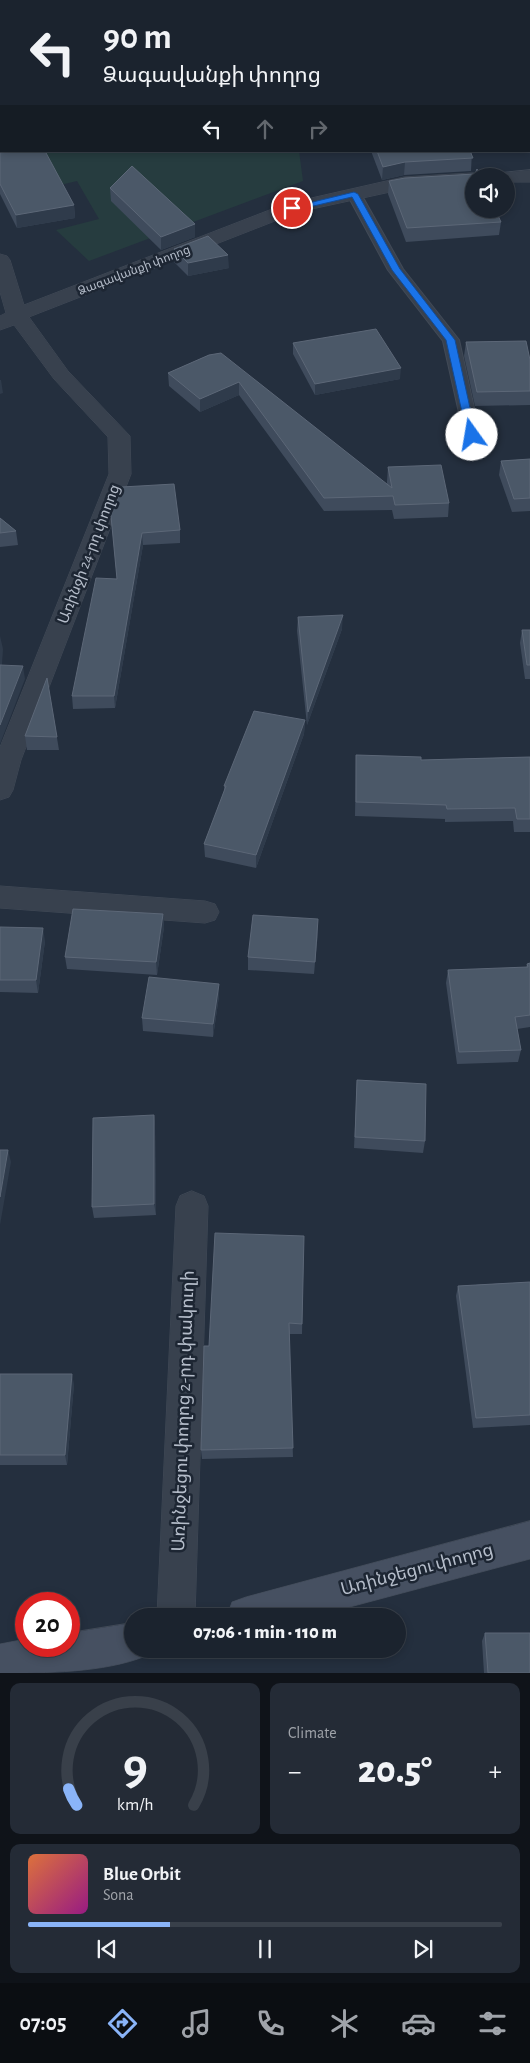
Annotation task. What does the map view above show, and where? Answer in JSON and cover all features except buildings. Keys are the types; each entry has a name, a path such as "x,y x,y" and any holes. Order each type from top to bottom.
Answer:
{"street":[{"path":"515,177 530,176"},
{"name":"Ձագավանքի փողոց","path":"8,319 292,208 404,183 465,180"},
{"name":"Առինջի 24-րդ փողոց","path":"0,260 8,319 118,436 120,474 8,760 0,790"},
{"path":"0,897 205,912"},
{"name":"Առինջեցու փողոց 2-րդ փակուղի","path":"176,1608 192,1206"},
{"name":"Առինջեցու փողոց","path":"276,1608 530,1540"},
{"path":"0,1663 124,1643"}],"lane":[{"path":"354,194 396,270 451,340 472,435"}],"green space":[{"path":"33,152 299,152 303,181 89,261 56,230 99,219 77,181 6,198 0,182"}],"route":[{"path":"292,208 354,194 396,270 451,340 472,435"}]}
